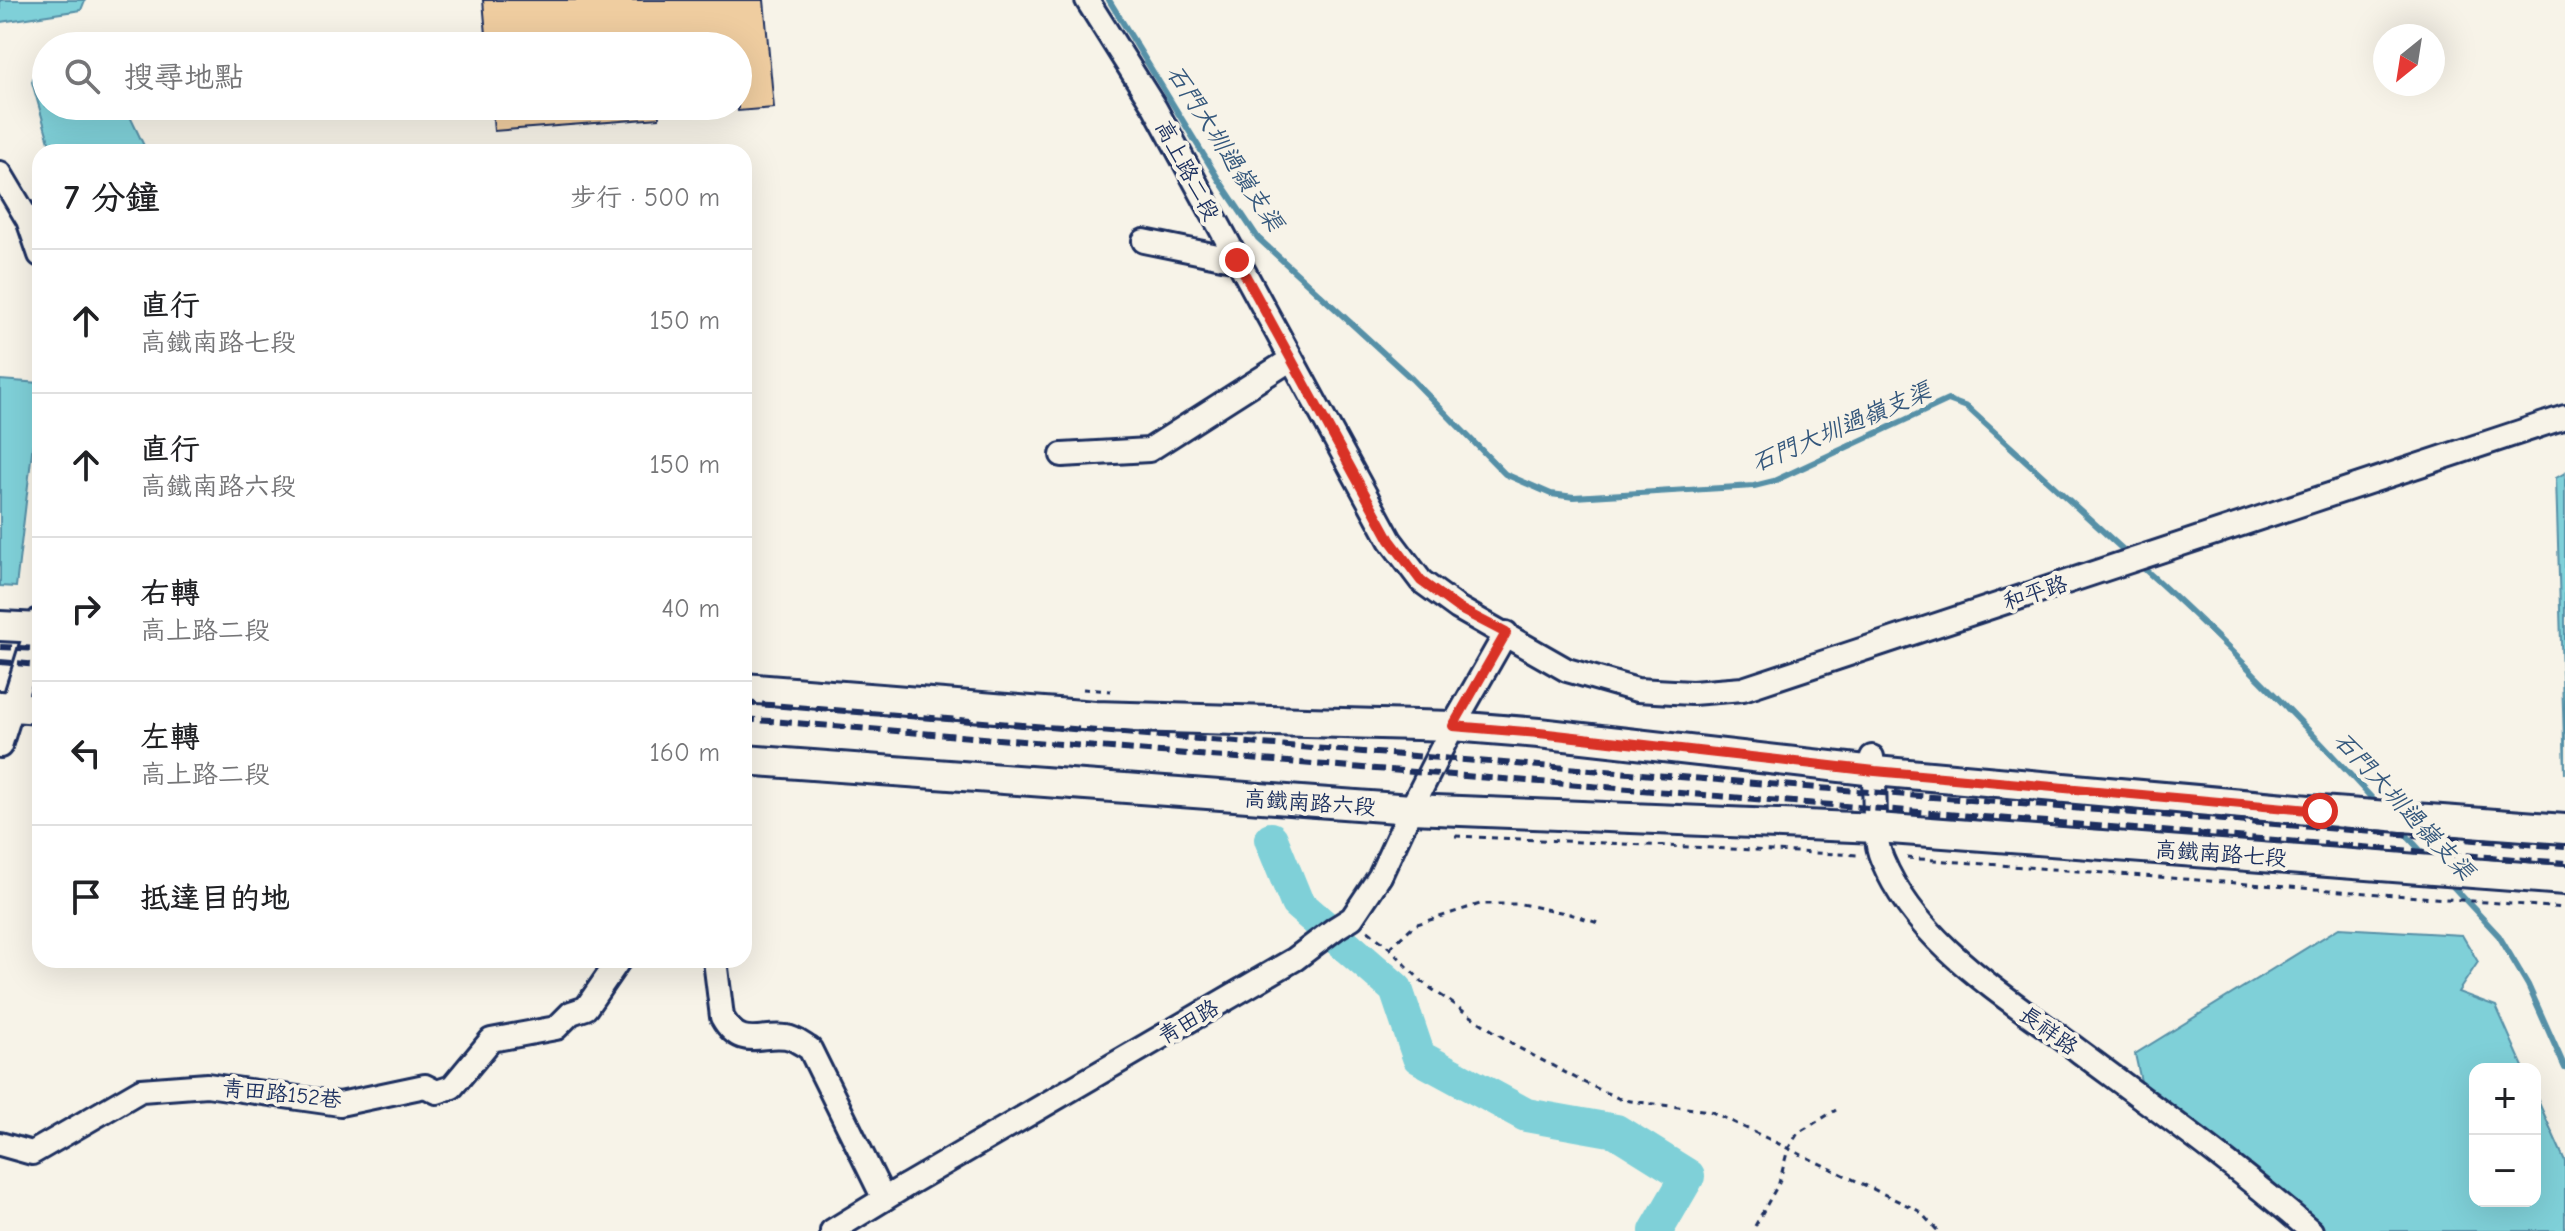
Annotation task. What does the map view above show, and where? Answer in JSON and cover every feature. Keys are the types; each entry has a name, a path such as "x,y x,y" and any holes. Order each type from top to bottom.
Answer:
{"main road":[{"path":"0,626 32,625"},
{"path":"752,689 1095,716 1453,726 2394,816 2565,829"},
{"path":"6,706 32,708"},
{"name":"高鐵南路六段","path":"752,761 1411,809 1877,828"},
{"name":"高鐵南路七段","path":"1877,828 2565,880"}],"street":[{"name":"高上路二段","path":"1087,0 1155,108 1390,540 1421,581 1458,608 1506,633"},
{"path":"0,173 32,232"},
{"path":"1144,241 1237,260"},
{"path":"1062,455 1149,450 1290,360"},
{"name":"和平路","path":"1506,633 1567,670 1637,690 1692,693 1743,689 2565,417"},
{"path":"1453,726 1506,633"},
{"path":"0,746 6,706 32,642"},
{"name":"青田路","path":"832,1231 1295,959 1344,923 1380,876 1453,726"},
{"name":"長祥路","path":"1874,764 1880,856 1906,907 1946,948 2010,1001 2219,1156 2311,1231"},
{"name":"青田路152巷","path":"0,1144 32,1153 141,1090 207,1085 340,1104 425,1086 437,1092 452,1087 491,1040 556,1028 571,1013 586,1008 614,968"},
{"path":"716,968 722,1017 726,1025 749,1041 787,1037 810,1049 884,1199"}],"path":[{"path":"2462,901 2565,908"},
{"path":"1390,948 1414,925 1480,904 1521,904 1601,924"},
{"path":"1344,923 1390,948 1422,982 1466,1013 1519,1048 1585,1083 1622,1100 1710,1111 1919,1211 1938,1231"},
{"path":"1755,1226 1779,1183 1788,1149 1798,1133 1836,1110"}],"water":[{"path":"0,0 85,0 81,10 0,22"},
{"path":"43,120 132,120 143,144 50,144"},
{"path":"0,380 32,382 32,451 16,587 0,586"},
{"path":"2565,473 2565,774 2556,478"},
{"path":"2339,928 2462,935 2478,962 2458,992 2496,1006 2521,1063 2469,1063 2469,1207 2541,1207 2541,1107 2565,1161 2565,1231 2327,1231 2247,1164 2142,1086 2135,1054"}],"building":[{"path":"483,0 764,0 774,108 752,110 752,32 486,32"},
{"path":"493,120 634,120 494,131"}],"waterway":[{"name":"石門大圳過嶺支渠","path":"1109,0 1258,238 1412,379 1505,474 1551,494 1574,497 1754,486 1774,481 1948,400 1967,407 2129,555"},
{"name":"石門大圳過嶺支渠","path":"2140,565 2263,683 2380,807"},
{"name":"石門大圳過嶺支渠","path":"2399,827 2429,860"},
{"path":"1271,839 1297,903 1396,989 1419,1057 1526,1115 1616,1131 1688,1176 1656,1231"},
{"name":"石門大圳過嶺支渠","path":"2447,880 2499,936 2528,985 2565,1068"}],"railway":[{"path":"0,647 32,649"},
{"path":"0,662 32,664"},
{"path":"752,704 2565,847"},
{"path":"752,720 2565,863"}],"route":[{"path":"1237,260 1390,540 1421,581 1458,608 1506,633 1453,726 1875,771 2320,811"}]}
